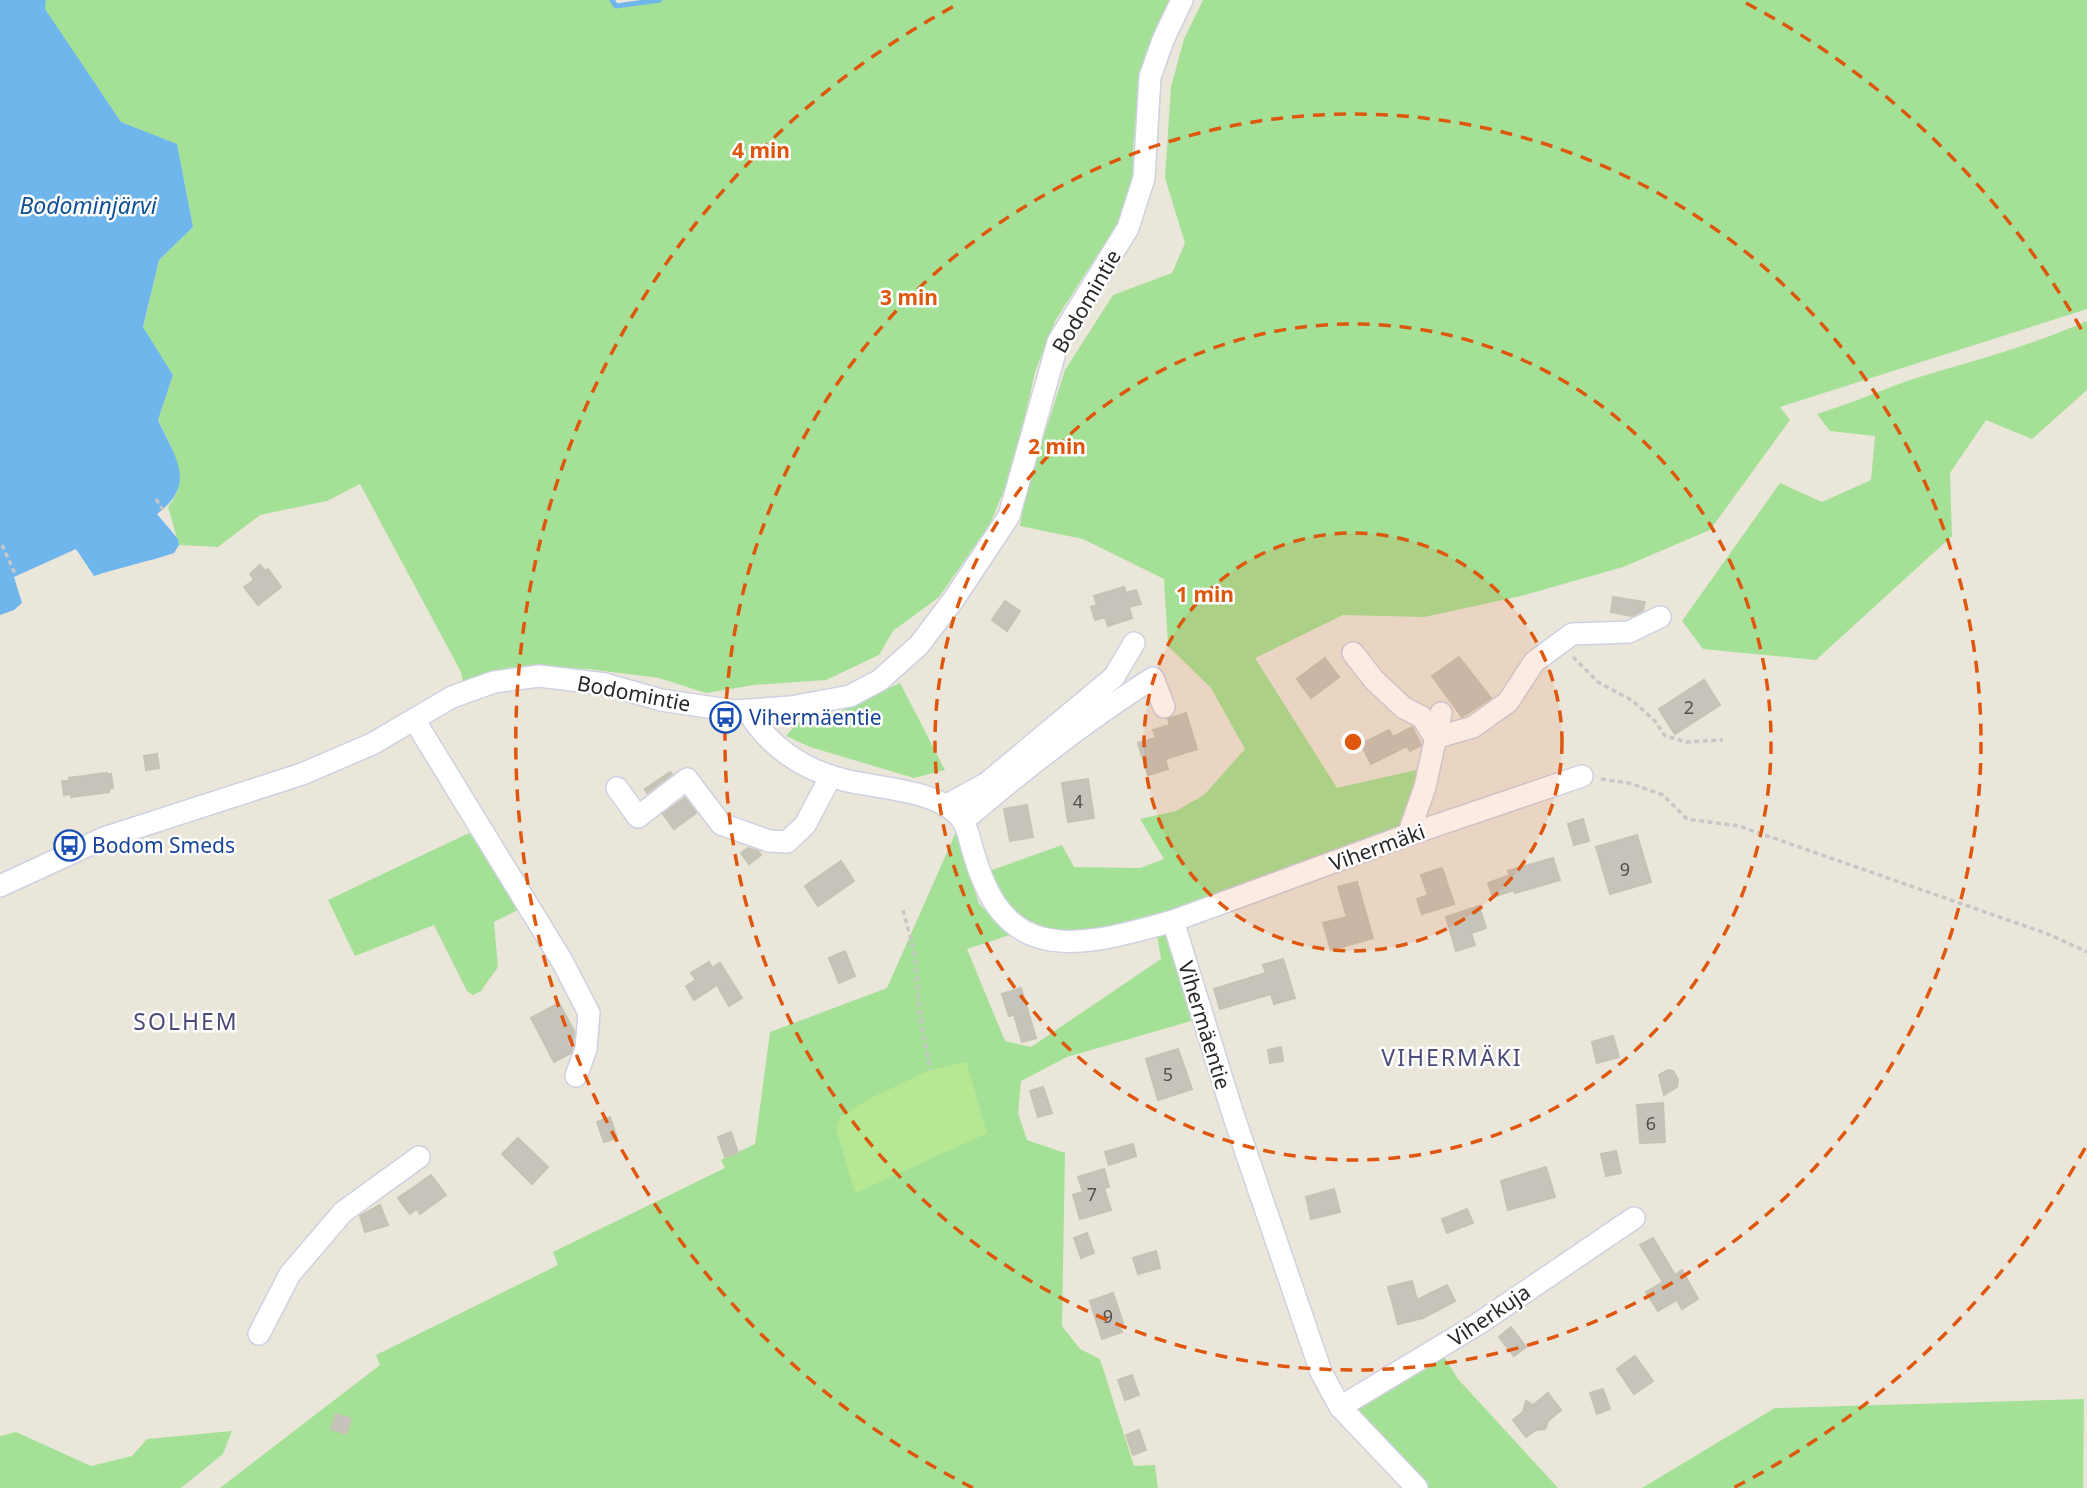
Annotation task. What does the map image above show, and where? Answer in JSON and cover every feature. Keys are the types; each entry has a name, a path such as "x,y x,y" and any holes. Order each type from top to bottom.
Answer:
{"street":[{"name":"Bodomintie","path":"0,886 104,838 302,774 372,744 452,697 494,682 539,676 606,684 662,700 735,711 790,707 850,696 880,680 919,645 954,599 1009,516 1058,342 1128,228 1144,178 1150,76 1182,0"},
{"path":"1435,738 1473,727 1508,702 1534,662 1572,634 1629,632 1660,617"},
{"path":"945,806 987,783 1114,677 1134,643"},
{"path":"1353,653 1374,680 1394,699 1404,708 1422,717 1435,738"},
{"path":"963,821 1053,746 1153,678 1164,707"},
{"path":"747,710 766,736 783,752 808,767 831,776 928,796 945,806 963,821 978,871 996,908 1016,928 1042,938 1067,941 1115,936 1174,921"},
{"path":"1408,835 1425,787 1441,713"},
{"path":"415,721 562,961 589,1013 586,1049 576,1076"},
{"path":"617,788 638,817 687,779 721,824 769,841 787,842 805,825 831,776"},
{"name":"Vihermäki","path":"1174,921 1408,835 1582,776"},
{"name":"Vihermäentie","path":"1174,921 1234,1117 1321,1373 1340,1407 1417,1488"},
{"path":"260,1334 290,1274 344,1212 419,1157"},
{"name":"Viherkuja","path":"1340,1407 1478,1324 1634,1218"}],"path":[{"path":"156,499 163,510"},
{"path":"2,545 16,576"},
{"path":"1559,643 1598,682 1633,701 1655,721 1665,736 1687,742 1723,740"},
{"path":"1582,776 1629,783 1663,795 1687,818 1739,826 2048,933 2087,952"},
{"path":"904,910 915,955 920,1016 930,1070"}],"green space":[{"path":"46,0 612,0 616,6 660,0 1170,0 1148,48 1140,74 1133,149 1133,187 1117,224 1055,321 1035,372 1013,469 990,524 939,597 893,631 879,655 826,680 754,685 706,693 659,678 588,669 512,667 463,682 461,672 360,484 327,501 260,515 218,547 179,545 168,507 179,486 179,475 174,453 158,420 173,375 143,328 159,260 193,227 177,145 121,122 44,9"},
{"path":"1203,0 2087,0 2087,309 1780,407 1790,420 1710,530 1623,567 1521,596 1424,617 1343,615 1255,658 1337,788 1416,770 1423,776 1403,828 1123,928 1071,933 1048,932 1020,922 1000,905 989,871 1062,845 1074,867 1140,868 1164,859 1140,819 1176,811 1204,795 1245,749 1211,688 1168,646 1164,579 1083,539 1020,526 1025,495 1065,370 1113,295 1172,273 1185,243 1165,178 1171,87 1184,39"},
{"path":"2087,321 2087,390 2032,439 1986,420 1950,473 1952,536 1816,660 1703,649 1682,621 1780,483 1822,502 1871,480 1875,436 1830,431 1817,414 1913,379 2023,346"},
{"path":"900,683 945,770 914,778 810,747 786,736 797,723 841,711"},
{"path":"956,832 979,904 1010,935 967,949 1005,1041 1031,1047 1161,959 1157,935 1169,933 1191,1021 1067,1057 1021,1081 1018,1113 1027,1140 1065,1153 1062,1326 1080,1349 1100,1359 1134,1466 1155,1465 1158,1488 220,1488 380,1365 376,1355 558,1265 553,1252 725,1168 721,1160 755,1144 770,1032 887,988"},
{"path":"469,833 524,907 494,922 498,967 481,991 473,995 467,991 434,925 355,956 328,900"},
{"path":"966,1062 987,1133 855,1193 836,1128 840,1117 869,1099 930,1070"},
{"path":"1443,1355 1458,1379 1558,1488 1427,1488 1351,1410"},
{"path":"2084,1399 2083,1488 1642,1488 1775,1408"},
{"path":"232,1431 223,1454 181,1488 0,1488 0,1436 16,1432 91,1466 132,1456 147,1439"}],"water":[{"name":"Bodominjärvi","path":"0,0 46,0 45,9 121,122 177,144 193,227 159,260 143,327 173,375 158,420 176,458 180,481 170,503 157,514 178,539 179,545 174,553 94,576 76,549 14,577 22,603 14,610 0,615"}],"building":[{"path":"260,565 265,571 268,569 281,587 258,605 244,587 254,580 250,574"},
{"path":"1124,587 1126,593 1136,590 1141,604 1129,607 1132,618 1108,626 1105,617 1095,620 1091,607 1097,605 1094,596"},
{"path":"1613,597 1645,602 1643,610 1632,616 1611,612"},
{"path":"1005,601 1020,611 1007,631 992,620"},
{"path":"1459,657 1491,698 1462,717 1432,676"},
{"path":"1325,658 1339,677 1311,698 1297,679"},
{"path":"1704,680 1720,705 1675,734 1659,709"},
{"path":"1186,713 1197,749 1165,759 1168,769 1148,775 1138,743 1156,738 1153,730 1170,725 1168,719"},
{"path":"1412,727 1421,745 1410,751 1407,746 1371,764 1361,744 1389,730 1393,737"},
{"path":"157,754 159,768 146,770 144,756"},
{"path":"670,772 672,774 647,793 645,789"},
{"path":"111,774 113,788 109,789 109,792 71,797 71,794 64,795 62,781"},
{"path":"1088,779 1094,818 1068,822 1062,783"},
{"path":"685,798 696,813 674,829 663,814"},
{"path":"1027,805 1033,837 1010,841 1004,809"},
{"path":"1583,819 1589,841 1574,845 1568,824"},
{"path":"1637,835 1651,882 1610,894 1596,847"},
{"path":"748,848 761,855 749,864 741,853"},
{"path":"1553,858 1560,880 1493,897 1488,883 1510,875 1508,871"},
{"path":"841,861 854,881 818,906 805,886"},
{"path":"1442,868 1454,904 1422,914 1417,899 1428,895 1421,875"},
{"path":"1357,882 1373,938 1331,950 1323,923 1347,917 1338,887"},
{"path":"1479,906 1486,928 1471,933 1475,945 1456,951 1446,917"},
{"path":"845,951 855,976 839,983 829,958"},
{"path":"1283,959 1295,998 1274,1004 1271,994 1220,1009 1214,989 1266,973 1263,965"},
{"path":"709,962 712,968 720,963 742,998 729,1006 717,985 694,1000 686,986 696,980 691,973"},
{"path":"1021,988 1036,1038 1022,1042 1014,1015 1009,1016 1002,994"},
{"path":"559,1003 574,1031 573,1046 571,1053 554,1062 531,1018"},
{"path":"1613,1036 1619,1057 1597,1063 1592,1042"},
{"path":"1281,1047 1283,1061 1270,1063 1268,1050"},
{"path":"1178,1049 1192,1089 1158,1100 1146,1059"},
{"path":"1668,1070 1673,1071 1678,1080 1677,1087 1664,1095 1659,1075"},
{"path":"1043,1087 1052,1113 1038,1117 1030,1091"},
{"path":"1663,1103 1665,1142 1640,1143 1637,1105"},
{"path":"610,1117 617,1138 604,1142 597,1122"},
{"path":"731,1132 738,1153 725,1157 718,1137"},
{"path":"518,1138 548,1167 532,1184 502,1154"},
{"path":"1133,1144 1136,1156 1109,1165 1105,1152"},
{"path":"1616,1151 1621,1173 1606,1176 1601,1154"},
{"path":"1546,1167 1555,1197 1508,1210 1501,1181"},
{"path":"1104,1169 1109,1187 1104,1188 1111,1210 1080,1219 1073,1195 1083,1192 1078,1177"},
{"path":"431,1175 446,1195 420,1214 417,1209 410,1214 398,1198"},
{"path":"1334,1189 1340,1212 1311,1219 1306,1197"},
{"path":"380,1205 388,1225 365,1232 360,1216"},
{"path":"1467,1209 1473,1223 1447,1233 1442,1219"},
{"path":"1087,1233 1094,1253 1081,1258 1074,1238"},
{"path":"1653,1238 1675,1275 1682,1270 1698,1299 1682,1309 1677,1300 1658,1311 1646,1292 1663,1282 1640,1245"},
{"path":"1156,1251 1160,1268 1138,1274 1133,1258"},
{"path":"1412,1281 1417,1300 1447,1285 1455,1301 1423,1318 1398,1324 1388,1287"},
{"path":"1113,1293 1123,1323 1119,1324 1122,1332 1102,1339 1090,1301"},
{"path":"1511,1327 1526,1347 1514,1356 1499,1337"},
{"path":"1635,1356 1653,1381 1634,1394 1617,1369"},
{"path":"1132,1375 1139,1395 1125,1400 1118,1380"},
{"path":"1603,1389 1610,1409 1597,1414 1590,1393"},
{"path":"1548,1393 1561,1410 1548,1421 1545,1429 1536,1430 1526,1437 1513,1420 1523,1412 1526,1401 1533,1405"},
{"path":"336,1414 351,1419 346,1434 331,1429"},
{"path":"1139,1430 1146,1450 1133,1455 1126,1435"}],"waterway":[{"path":"612,0 616,6 660,0"}],"place":[{"name":"Vihermäentie","path":"726,717"},
{"name":"Bodom Smeds","path":"69,845"}],"district":[{"name":"SOLHEM","path":"186,1021"},
{"name":"VIHERMÄKI","path":"1452,1057"}]}
